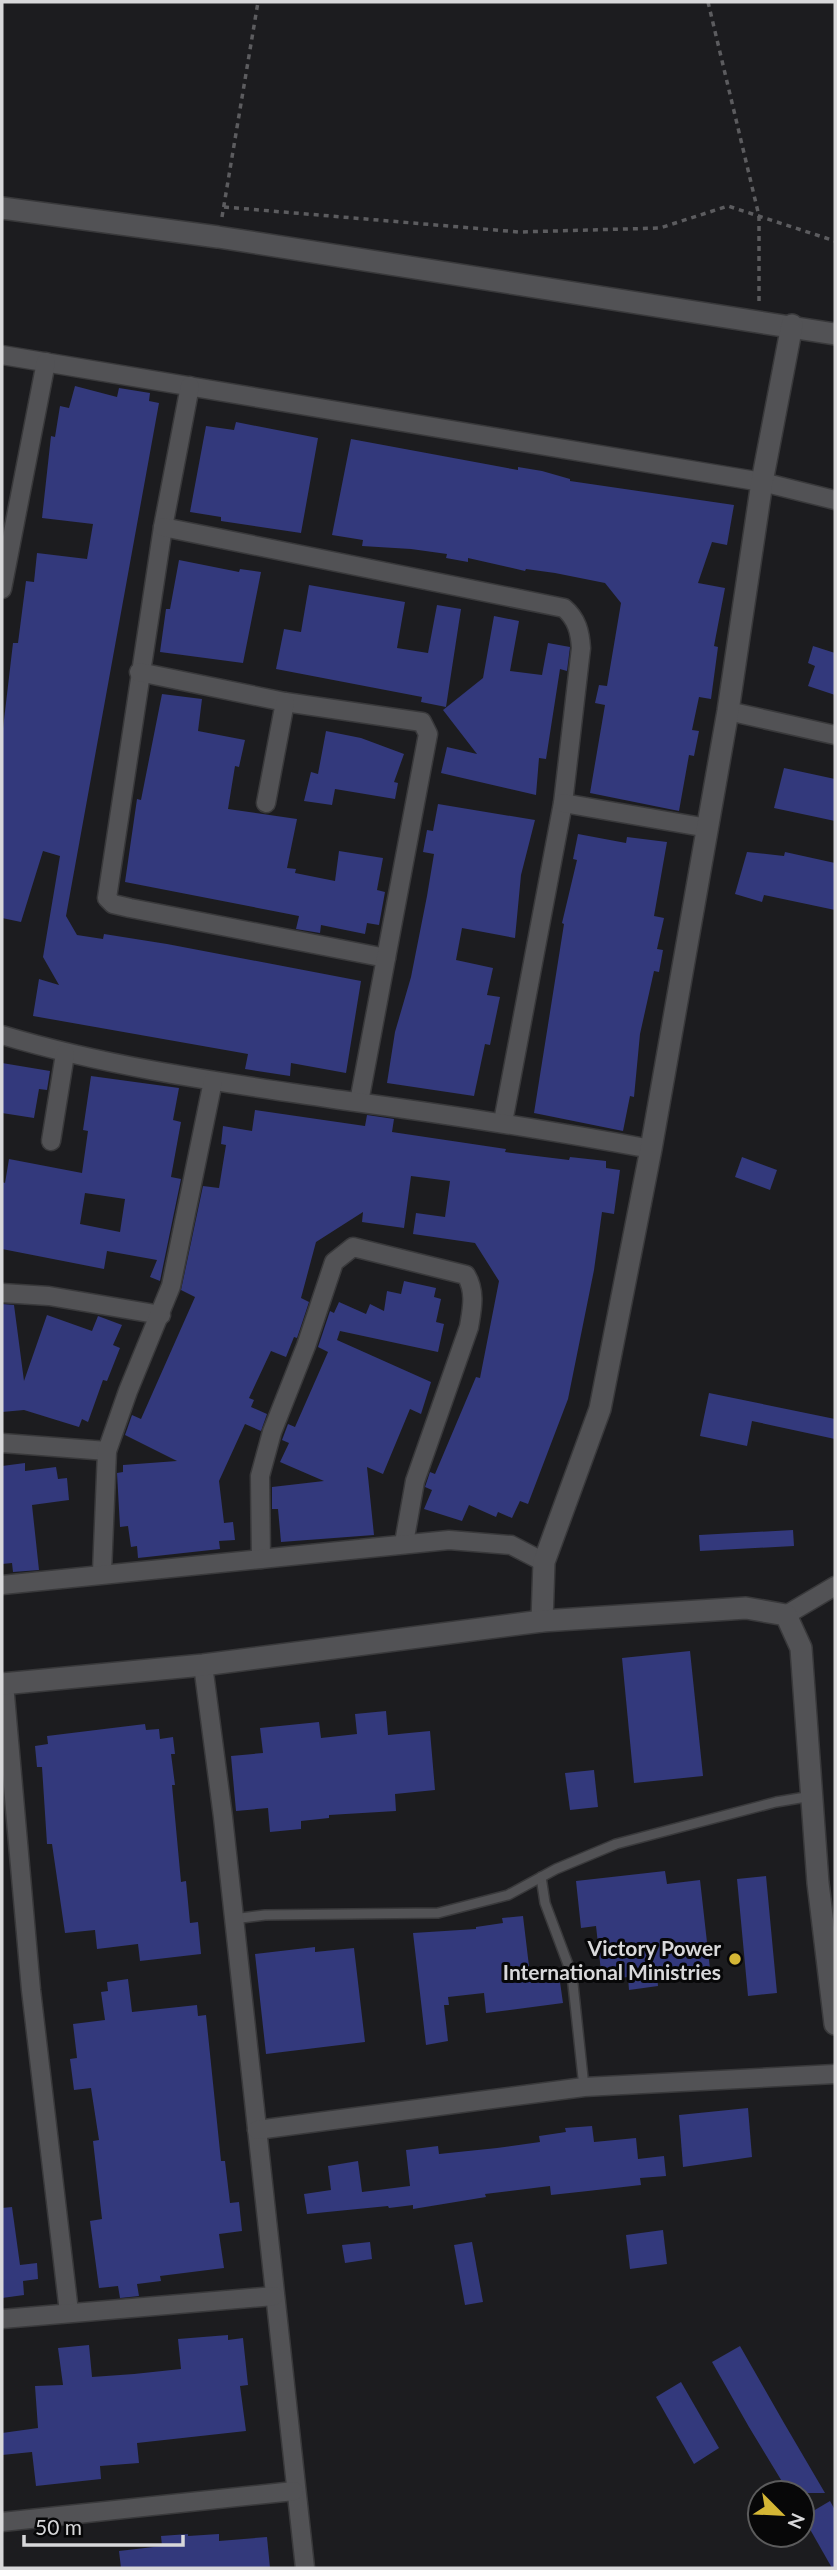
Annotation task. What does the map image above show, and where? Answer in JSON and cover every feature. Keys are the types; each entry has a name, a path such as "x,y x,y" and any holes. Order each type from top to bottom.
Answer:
{"street":[{"path":"2,208 218,237 792,325 835,334"},
{"path":"542,1621 544,1562 600,1409 651,1149 728,711 762,482 792,325"},
{"path":"2,355 762,482 835,500"},
{"path":"2,589 9,505 46,362"},
{"path":"190,386 163,527 105,894 109,902 386,957"},
{"path":"163,527 564,608 578,627 581,648 563,803 503,1122"},
{"path":"139,671 285,702 422,722 428,734 359,1102"},
{"path":"266,803 285,702"},
{"path":"728,711 835,736"},
{"path":"563,803 708,828"},
{"path":"2,1035 65,1054 214,1082 503,1122 651,1149"},
{"path":"51,1141 65,1054"},
{"path":"102,1572 102,1517 107,1451 128,1391 161,1315 182,1246 214,1082"},
{"path":"261,1559 260,1476 272,1432 306,1346 334,1262 353,1247 466,1275 471,1283 473,1301 469,1327 415,1480 404,1543"},
{"path":"2,1293 49,1296 161,1315"},
{"path":"2,1443 107,1451"},
{"path":"2,1585 102,1572 449,1540 498,1543 523,1550 544,1562"},
{"path":"69,2312 32,1990 3,1684 203,1665 542,1621 746,1608 786,1615 835,1586"},
{"path":"786,1615 801,1648 811,1797 827,1882 835,2024"},
{"path":"203,1665 304,2568"},
{"path":"257,2130 584,2087 835,2074"},
{"path":"2,2319 274,2295"},
{"path":"2,2522 294,2491"}],"lane":[{"path":"233,1919 265,1915 438,1913 508,1895 541,1877 616,1844 776,1802 811,1797"},
{"path":"541,1877 545,1903 572,1975 584,2087"}],"path":[{"path":"218,237 258,2"},
{"path":"708,2 759,216 759,320"},
{"path":"224,207 519,232 660,228 728,206 835,241"}],"building":[{"path":"75,386 117,397 119,388 150,393 149,401 159,403 66,916 77,935 103,939 104,934 167,944 361,981 346,1073 291,1063 290,1076 245,1069 248,1054 33,1016 39,979 59,985 43,957 60,856 43,851 21,922 2,918 2,737 13,643 18,643 26,581 34,582 37,553 87,559 93,524 42,518 51,436 55,437 60,406 69,408"},
{"path":"236,422 318,438 301,533 221,521 221,517 190,512 206,426 234,430"},
{"path":"351,439 518,470 518,467 542,471 570,481 734,505 727,545 712,542 698,583 725,588 714,646 718,647 711,699 699,697 692,730 699,731 694,756 689,755 679,811 590,793 605,705 595,703 599,685 607,686 621,603 605,583 555,573 525,571 468,558 468,562 446,558 447,554 362,546 363,540 332,535"},
{"path":"179,560 239,572 240,569 261,572 243,663 160,652 166,609 170,609"},
{"path":"309,585 405,602 397,648 428,653 437,605 461,609 446,707 421,702 422,697 276,669 284,629 301,632"},
{"path":"494,616 519,621 510,671 542,675 548,643 570,647 567,671 560,669 546,759 539,758 536,795 441,773 447,747 477,754 443,710 483,678"},
{"path":"813,646 835,653 835,695 808,686 815,666 808,663"},
{"path":"162,694 202,699 198,731 245,740 239,767 235,766 228,809 297,819 287,868 296,869 295,873 335,881 339,851 383,858 377,890 385,892 379,925 367,923 365,934 321,925 320,933 296,929 299,916 125,882 137,799 141,800"},
{"path":"326,731 361,738 404,754 394,782 398,783 395,799 335,789 332,805 304,801 311,772 318,774"},
{"path":"784,768 835,779 835,821 774,808"},
{"path":"438,804 535,820 521,875 515,938 462,928 456,960 493,968 487,995 500,997 490,1045 485,1044 474,1096 387,1083 395,1032 411,977 434,854 423,852 427,830 433,831"},
{"path":"578,834 626,843 627,837 667,842 654,916 664,918 657,949 663,950 659,972 654,971 640,1034 634,1097 630,1096 623,1131 534,1113 564,924 562,923 577,860 573,859"},
{"path":"747,852 784,856 785,852 835,863 835,910 764,895 762,902 735,894"},
{"path":"2,1063 50,1071 47,1090 39,1089 34,1118 2,1113"},
{"path":"91,1076 179,1088 173,1120 181,1122 171,1177 181,1179 160,1281 150,1277 157,1260 107,1251 104,1269 2,1249 2,1182 5,1183 9,1159 82,1173 88,1131 83,1130","holes":["85,1193 125,1199 120,1232 80,1224"]},
{"path":"255,1110 365,1126 367,1115 394,1119 392,1132 506,1149 505,1152 569,1160 570,1157 606,1161 606,1168 620,1170 614,1214 602,1212 594,1270 568,1399 528,1504 520,1501 512,1518 498,1512 496,1517 469,1505 462,1521 424,1509 432,1490 425,1487 430,1472 435,1474 476,1377 480,1378 499,1281 475,1243 413,1234 416,1213 445,1217 450,1181 411,1176 404,1228 362,1222 363,1212 316,1242 301,1298 309,1302 297,1338 294,1337 286,1357 271,1351 249,1398 254,1400 251,1407 267,1414 261,1431 245,1424 219,1481 224,1523 233,1522 235,1540 219,1541 220,1549 138,1558 137,1546 131,1547 128,1526 120,1527 117,1473 123,1472 123,1465 177,1461 125,1435 132,1415 141,1419 195,1297 181,1290 203,1186 219,1188 226,1145 221,1144 223,1126 252,1131"},
{"path":"742,1157 777,1170 770,1190 735,1177"},
{"path":"404,1281 436,1288 434,1297 441,1299 436,1322 444,1324 438,1352 340,1331 337,1340 431,1382 421,1414 410,1409 383,1474 367,1467 374,1535 281,1542 278,1509 272,1509 272,1487 324,1481 280,1462 289,1443 282,1440 288,1424 295,1427 328,1352 318,1347 330,1311 334,1313 339,1302 366,1314 370,1304 384,1311 387,1291 401,1294"},
{"path":"2,1304 14,1305 24,1381 47,1315 92,1331 98,1316 122,1325 113,1345 120,1348 107,1381 103,1380 88,1422 82,1419 79,1427 24,1410 2,1412"},
{"path":"709,1393 835,1419 835,1439 752,1421 747,1446 700,1436"},
{"path":"25,1463 25,1471 56,1467 58,1479 67,1478 69,1500 32,1505 39,1570 13,1572 12,1563 2,1564 2,1466"},
{"path":"793,1530 794,1546 700,1551 699,1535"},
{"path":"690,1651 703,1776 634,1783 622,1658"},
{"path":"386,1711 388,1735 430,1731 435,1790 395,1794 396,1811 329,1815 329,1818 301,1821 301,1829 270,1832 268,1808 236,1811 231,1756 263,1753 260,1728 319,1722 321,1738 357,1734 355,1714"},
{"path":"145,1724 146,1730 159,1729 160,1739 173,1737 175,1754 171,1754 175,1785 172,1785 181,1882 186,1881 190,1923 198,1922 201,1954 140,1961 138,1944 97,1949 95,1930 65,1933 52,1844 47,1844 42,1767 37,1767 35,1746 48,1744 47,1736"},
{"path":"594,1770 598,1807 570,1810 565,1773"},
{"path":"665,1871 667,1884 700,1880 710,1969 657,1975 658,1986 629,1990 628,1977 602,1980 596,1926 581,1928 576,1881"},
{"path":"766,1876 777,1993 748,1996 737,1879"},
{"path":"523,1916 531,1983 560,1982 563,2003 486,2013 484,1993 448,1997 449,2005 444,2005 448,2041 426,2045 413,1933 476,1929 503,1923 502,1918"},
{"path":"315,1947 315,1952 354,1948 365,2042 266,2054 255,1954"},
{"path":"128,1979 132,2012 197,2005 198,2016 206,2015 221,2161 225,2161 230,2203 239,2202 242,2231 219,2234 224,2268 160,2276 161,2281 137,2284 139,2296 120,2298 118,2286 99,2288 90,2221 102,2219 93,2141 99,2140 91,2088 74,2090 70,2059 77,2058 73,2024 105,2020 101,1992 108,1991 107,1982"},
{"path":"748,2108 752,2157 683,2167 679,2115"},
{"path":"592,2126 594,2142 636,2138 638,2159 664,2156 666,2176 640,2178 641,2185 551,2195 550,2186 485,2194 486,2197 413,2209 413,2205 388,2206 307,2214 304,2194 331,2190 328,2166 358,2161 362,2192 410,2186 406,2150 438,2146 439,2154 497,2148 540,2142 539,2136 566,2132 565,2128"},
{"path":"12,2207 20,2265 37,2263 38,2279 23,2281 24,2295 2,2298 2,2208"},
{"path":"663,2230 667,2264 630,2269 626,2235"},
{"path":"370,2242 372,2259 345,2263 342,2245"},
{"path":"472,2242 483,2302 465,2305 454,2245"},
{"path":"228,2335 228,2340 243,2338 248,2385 240,2386 246,2431 137,2443 139,2463 100,2466 101,2479 36,2486 32,2452 2,2455 2,2433 38,2428 35,2386 63,2385 58,2348 89,2345 92,2377 134,2374 181,2369 178,2339"},
{"path":"740,2346 825,2493 816,2493 816,2479 781,2479 712,2362"},
{"path":"681,2382 719,2448 694,2464 656,2397"},
{"path":"830,2501 835,2510 835,2568 832,2568 816,2540 816,2509"},
{"path":"219,2534 219,2541 267,2537 270,2568 121,2568 119,2551 162,2546 161,2536"}],"place":[{"name":"Victory Power International Ministries","path":"735,1959"}]}
